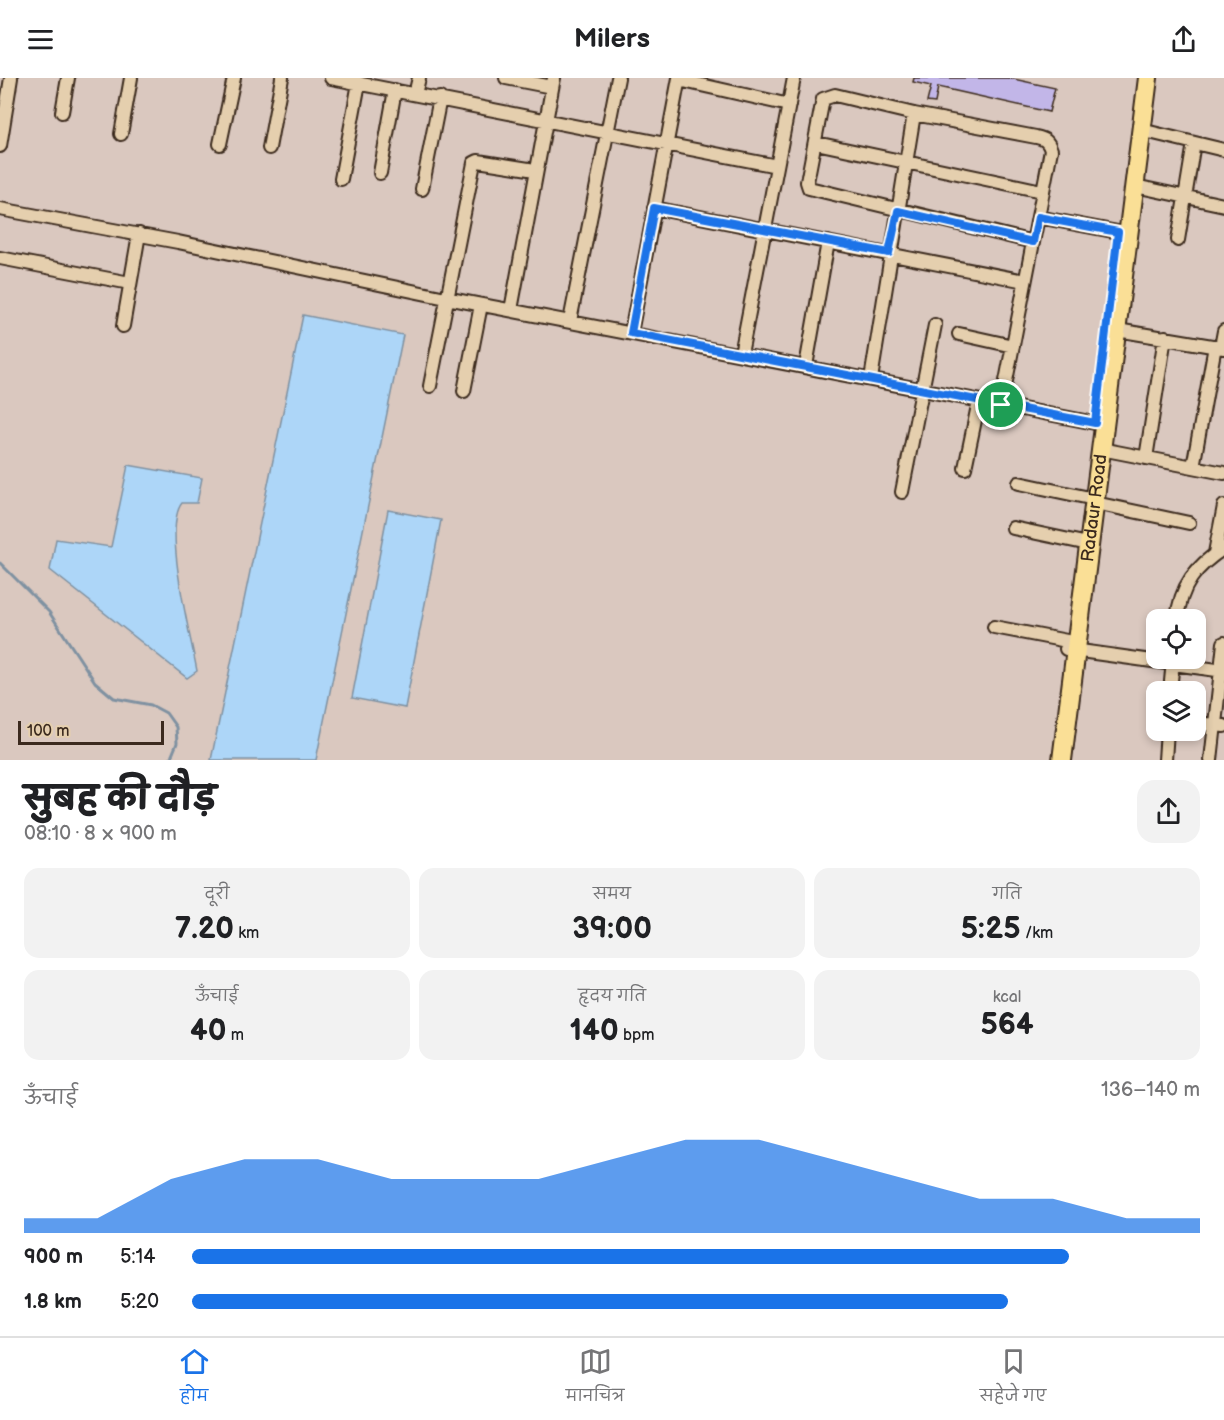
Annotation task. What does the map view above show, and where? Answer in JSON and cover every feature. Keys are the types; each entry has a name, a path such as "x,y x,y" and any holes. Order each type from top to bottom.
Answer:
{"main road":[{"name":"Radaur Road","path":"1053,760 1090,500 1095,423 1137,78"},
{"name":"Radaur Road","path":"1062,760 1079,542 1101,449 1148,78"}],"street":[{"path":"0,146 11,78"},
{"path":"62,112 68,78"},
{"path":"121,134 130,78"},
{"path":"220,144 234,78"},
{"path":"268,148 282,78"},
{"path":"331,78 777,166"},
{"path":"416,94 419,78"},
{"path":"506,78 553,82 511,310"},
{"path":"570,321 618,78"},
{"path":"741,354 794,78"},
{"path":"631,333 679,79 789,105"},
{"path":"341,179 358,83"},
{"path":"380,173 395,90"},
{"path":"1001,405 1038,217 1042,191 1051,150 1046,140 830,95 823,99 807,182 809,188 1033,242"},
{"path":"422,189 440,98"},
{"path":"871,379 889,253 914,114"},
{"path":"1141,130 1224,150"},
{"path":"816,143 1042,191"},
{"path":"1178,240 1194,143"},
{"path":"430,387 474,163 483,162 535,170"},
{"path":"1135,186 1224,205"},
{"path":"654,208 1025,281"},
{"path":"0,209 139,234 481,305 1095,423"},
{"path":"1038,217 1118,232"},
{"path":"123,326 139,234"},
{"path":"806,366 828,242"},
{"path":"0,258 130,283"},
{"path":"464,391 481,305"},
{"path":"902,492 935,325"},
{"path":"1117,330 1220,347"},
{"path":"1193,467 1224,331"},
{"path":"959,334 1013,346"},
{"path":"1146,458 1165,337"},
{"path":"965,468 979,401"},
{"path":"1101,449 1224,473"},
{"path":"1019,483 1189,523"},
{"path":"1178,609 1179,600 1188,579 1222,549 1224,506"},
{"path":"1013,528 1079,542"},
{"path":"994,627 1070,647 1146,658"},
{"path":"1211,760 1219,725 1224,643"},
{"path":"1206,668 1222,671"},
{"path":"1165,760 1166,741"}],"water":[{"path":"303,315 403,335 316,760 211,760"},
{"path":"128,465 202,478 197,503 182,503 177,516 175,535 184,609 197,671 187,678 50,570 56,539 111,547"},
{"path":"388,510 441,520 405,708 352,698"}],"building":[{"path":"914,78 1009,78 1055,88 1049,112 938,87 935,103 927,102 931,86 913,82"}],"waterway":[{"path":"0,563 49,612 95,682 114,698 151,705 166,713 176,727 177,743 170,760"}],"route":[{"path":"654,208 889,253 898,211 1033,242 1038,217 1118,232 1095,423 1001,405 631,333 654,208"}]}
